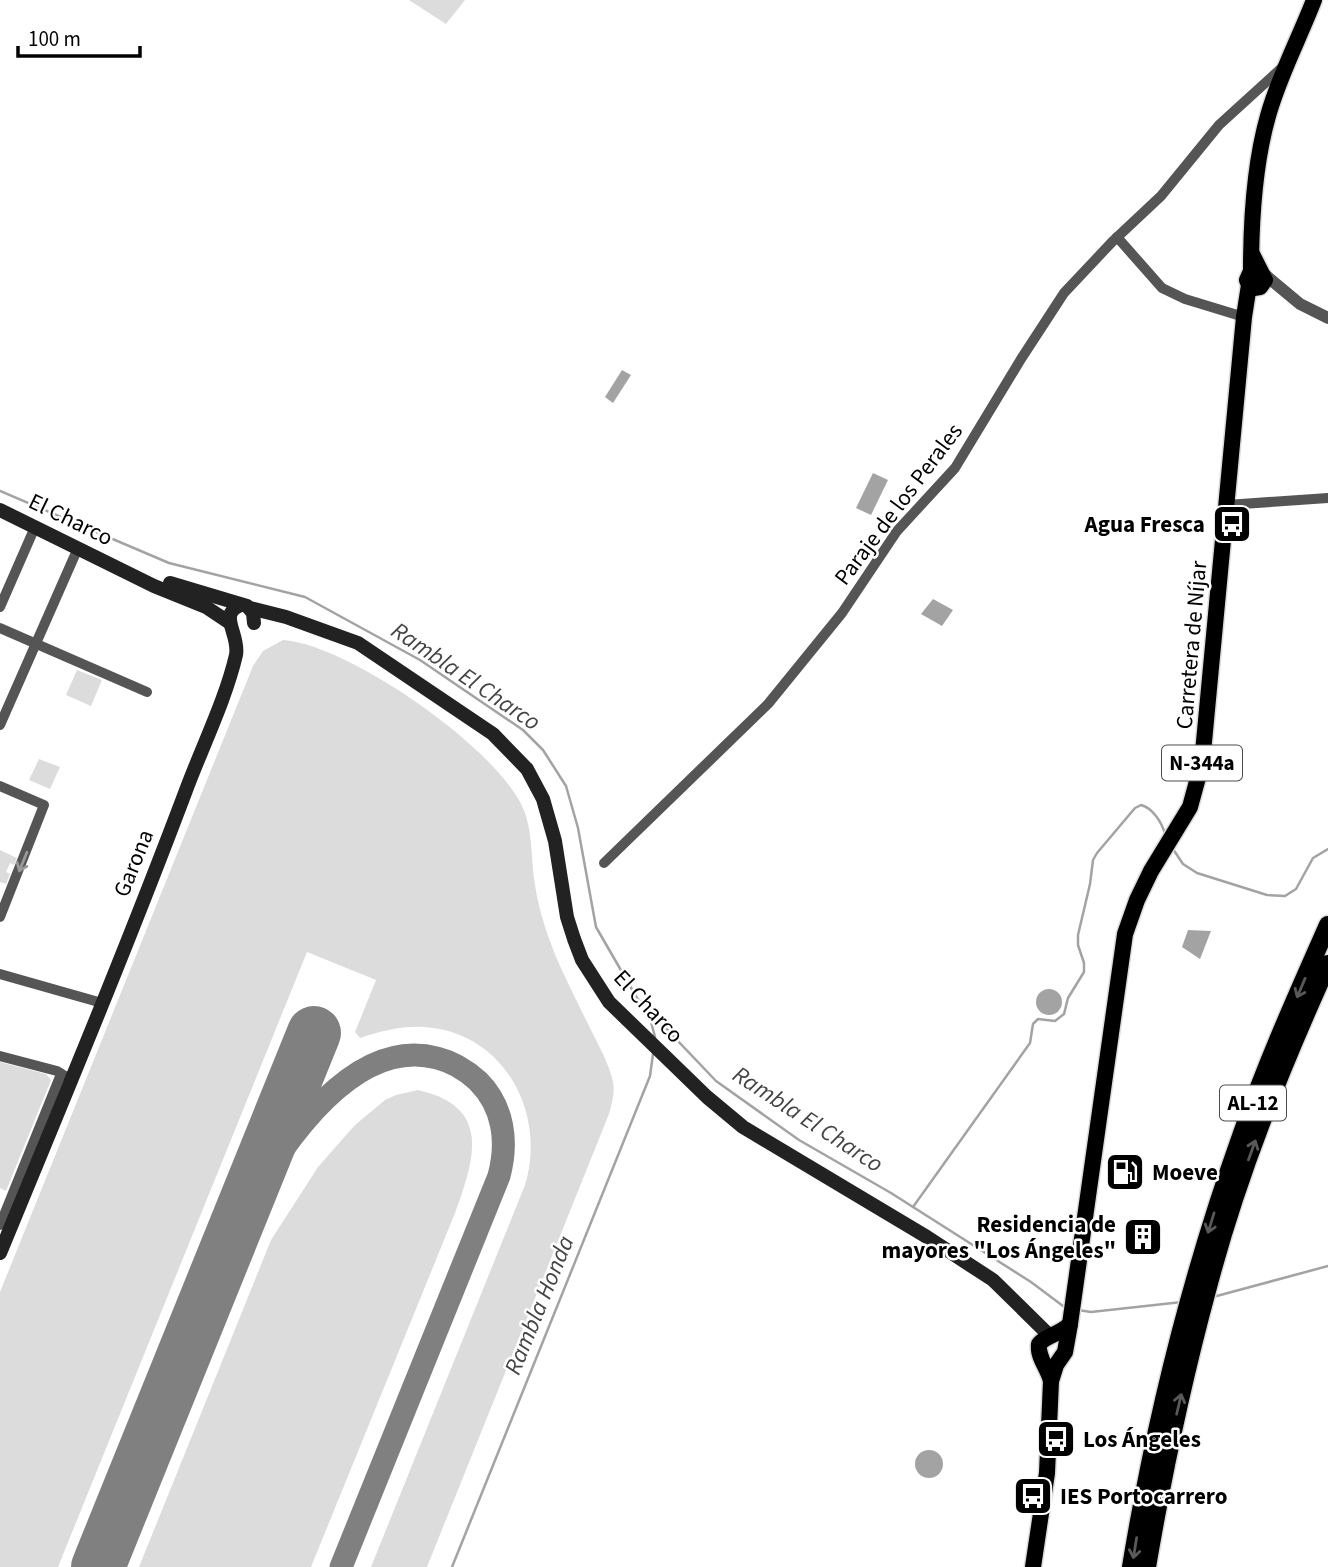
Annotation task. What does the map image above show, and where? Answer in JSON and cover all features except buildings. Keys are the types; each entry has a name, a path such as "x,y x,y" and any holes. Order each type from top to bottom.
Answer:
{"highway":[{"name":"AL-12","path":"1201,1286 1219,1199 1249,1114 1328,925"},
{"name":"AL-12","path":"1131,1567 1153,1453 1201,1286 1270,1100 1328,964"},
{"name":"AL-12","path":"1147,1567 1193,1313"}],"main road":[{"name":"Carretera de Níjar","path":"1051,1348 1070,1324 1125,934 1146,881 1190,807 1202,763 1244,317 1261,280 1251,248 1256,178 1263,139 1277,89 1314,0"},
{"name":"El Charco","path":"0,510 154,586 206,607 232,626"},
{"name":"El Charco","path":"123,569 249,615 277,615 358,643 500,741 527,769 544,799 555,841 567,917 574,939 582,960 609,1002 707,1097 743,1127 927,1237 1004,1288 1051,1348"},
{"path":"232,626 243,632 249,615 235,607 230,613 232,626 237,641 234,662"},
{"name":"Garona","path":"0,1253 66,1077 81,1056 180,808 249,615"},
{"path":"1033,1567 1046,1473 1051,1348"}],"street":[{"name":"Paraje de los Perales","path":"604,863 768,704 842,613 897,531 955,468 1055,305 1117,237 1161,196 1219,125 1289,61"},
{"path":"1117,237 1162,288 1185,299 1244,317"},
{"path":"1261,280 1328,318"},
{"path":"1227,505 1328,498"},
{"path":"0,607 35,527"},
{"path":"0,725 3,709 36,644 78,548"},
{"path":"0,628 148,692"},
{"path":"0,786 44,805 0,917"},
{"path":"0,974 102,1003"},
{"path":"0,1056 66,1077 0,1225"}],"shaded area":[{"path":"409,0 465,0 446,24"},
{"path":"622,370 631,375 613,403 605,397"},
{"path":"873,473 888,480 871,515 856,508"},
{"path":"933,599 953,610 942,626 921,614"},
{"path":"283,640 311,646 346,660 422,706 489,762 513,791 526,816 537,895 548,937 612,1076 614,1086 609,1114 427,1567 371,1567 525,1185 530,1158 530,1131 524,1105 513,1081 497,1060 477,1044 452,1032 424,1027 408,1027 360,1038 355,1032 376,980 307,952 58,1567 0,1567 0,1292 253,666 263,651"},
{"path":"77,670 102,680 91,706 66,695"},
{"path":"39,759 60,767 50,789 29,780"},
{"path":"0,850 17,858 14,865 10,863 6,872 10,874 6,884 0,882"},
{"path":"1188,930 1211,931 1200,959 1182,947"},
{"path":"1049,989 1058,993 1062,1002 1058,1011 1049,1015 1040,1011 1036,1002 1040,993"},
{"path":"0,1062 46,1074 51,1080 6,1191 0,1188"},
{"path":"418,1090 442,1098 458,1109 468,1122 472,1138 468,1174 455,1213 311,1567 139,1567 271,1240 318,1167 355,1125 385,1100"},
{"path":"929,1450 939,1454 943,1464 939,1474 929,1478 919,1474 915,1464 919,1454"}],"waterway":[{"name":"Rambla El Charco","path":"0,491 169,563 305,597 420,660 523,730 543,750 566,786 578,828 596,927 637,998 716,1081 799,1140 891,1193 1068,1307"},
{"path":"913,1207 1030,1043 1033,1024 1038,1019 1055,1021 1064,1014 1068,998 1084,972 1078,935 1093,860 1097,853 1135,808 1141,805 1156,816 1165,834"},
{"path":"1173,849 1183,864 1197,873 1267,895 1285,896 1296,889 1313,858 1328,849"},
{"name":"Rambla Honda","path":"648,1010 655,1037"},
{"name":"Rambla Honda","path":"452,1567 650,1076 653,1054"},
{"name":"Rambla El Charco","path":"1213,1297 1328,1266"},
{"name":"Rambla El Charco","path":"1078,1310 1091,1312 1182,1302"}],"taxiway":[{"path":"243,1209 278,1156 322,1102 348,1080 376,1063 406,1055 437,1058 464,1070 478,1081 494,1102 503,1138 499,1176 341,1567"}],"runway":[{"path":"98,1567 314,1033"}],"place":[{"name":"Agua Fresca","path":"1232,524"},
{"name":"Moeve","path":"1125,1172"},
{"name":"Residencia de mayores \"Los Ángeles\"","path":"1143,1237"},
{"name":"Los Ángeles","path":"1056,1439"},
{"name":"IES Portocarrero","path":"1033,1496"}]}
